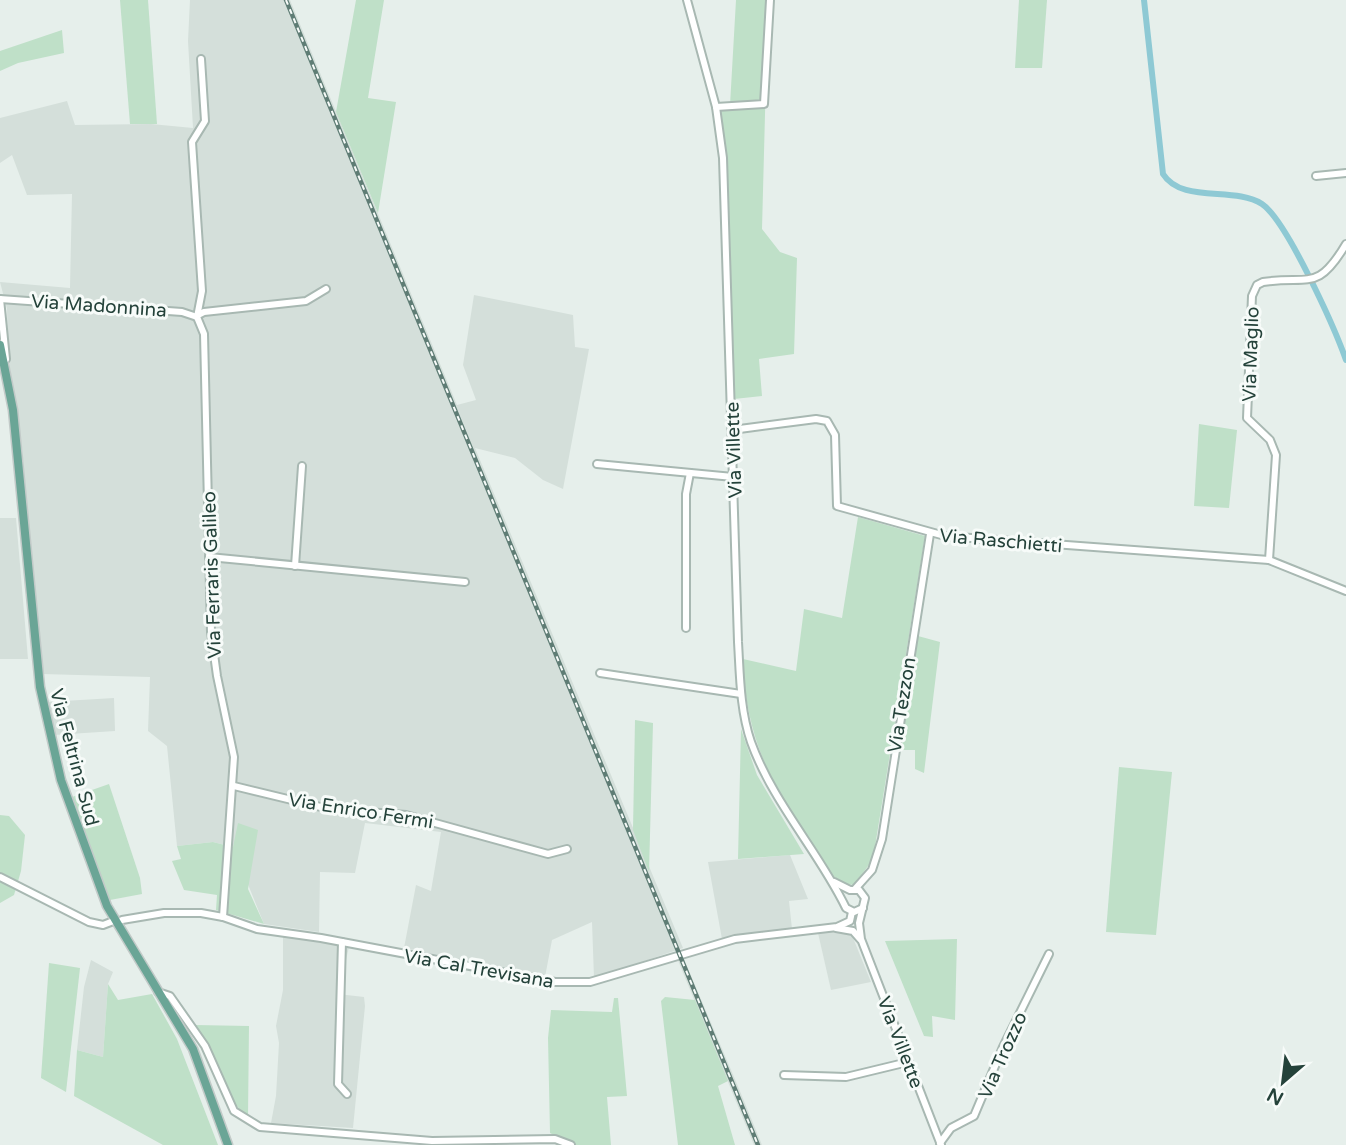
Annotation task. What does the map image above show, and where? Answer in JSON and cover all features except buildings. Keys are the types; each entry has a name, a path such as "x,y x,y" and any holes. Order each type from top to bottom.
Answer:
{"main road":[{"name":"Via Feltrina Sud","path":"0,345 13,410 37,665 46,718 77,828 119,920 193,1049 228,1145"}],"street":[{"name":"Via Villette","path":"687,0 716,107 723,158 741,694 758,760 843,903 853,912 855,929 940,1144"},
{"path":"716,107 764,104 770,0"},
{"name":"Via Ferraris Galileo","path":"201,59 205,119 192,142 201,291 197,317 204,334 212,641 216,676 233,740 234,786 223,917"},
{"path":"1316,176 1346,173"},
{"name":"Via Maglio","path":"1269,561 1276,456 1270,440 1247,418 1252,296 1257,285 1263,282 1311,280 1329,267 1346,244"},
{"path":"197,317 204,312 306,301 326,289"},
{"name":"Via Madonnina","path":"5,368 6,338 0,299 182,312 197,317"},
{"name":"Via Raschietti","path":"732,430 816,419 827,421 835,435 837,506 930,534 1269,561 1346,591"},
{"path":"597,464 733,477"},
{"path":"295,566 302,466"},
{"path":"687,628 687,494 691,473"},
{"name":"Via Tezzon","path":"865,898 869,876 882,839 930,534"},
{"path":"209,557 465,582"},
{"path":"600,673 741,694"},
{"name":"Via Enrico Fermi","path":"234,786 329,808 406,815 548,854 567,849"},
{"name":"Via Tezzon","path":"853,890 869,876"},
{"name":"Via Cal Trevisana","path":"0,877 83,920 100,925 185,912 223,917 249,928 342,942 555,982 590,982 736,939 835,927"},
{"path":"832,881 865,898"},
{"path":"835,927 847,917 843,903 853,890"},
{"name":"Via Villette","path":"861,939 859,923 865,898"},
{"path":"835,927 850,921 853,912 863,908"},
{"path":"835,927 853,931 861,939"},
{"path":"342,942 338,1084 347,1094"},
{"name":"Via Trozzo","path":"940,1144 951,1128 974,1116 1003,1047 1049,954"},
{"path":"158,992 170,996 201,1040 234,1111 260,1127 432,1141 555,1139 571,1145"},
{"path":"784,1075 846,1077 908,1062"}],"shaded area":[{"path":"190,0 290,0 457,405 476,400 463,365 474,295 573,315 575,347 589,349 563,489 543,480 515,458 475,448 683,948 594,978 592,922 552,940 545,977 404,948 416,885 431,891 441,832 365,823 355,873 320,872 319,932 264,924 233,847 213,842 177,846 167,746 148,731 150,677 42,674 22,447 8,355 7,309 0,282 70,288 72,194 27,195 12,155 0,163 0,118 67,101 75,125 151,124 193,128 188,41"},
{"path":"0,518 16,518 28,659 0,659"},
{"path":"114,698 115,731 54,735 47,702"},
{"path":"790,855 808,899 789,901 792,929 722,939 708,862"},
{"path":"849,928 871,982 831,990 818,933"},
{"path":"283,935 349,947 338,994 364,997 365,1006 353,1128 271,1123 276,1096 279,1043 276,1026 283,990"},
{"path":"683,957 762,1145 754,1145 677,958"},
{"path":"91,960 113,972 108,984 103,1057 77,1050 84,987"}],"green space":[{"path":"120,0 148,0 157,124 130,124"},
{"path":"356,0 384,0 368,98 396,102 378,213 336,112"},
{"path":"736,0 768,0 762,229 780,252 797,258 794,354 759,359 762,396 734,399 725,156 717,104 730,105"},
{"path":"1019,0 1047,0 1042,68 1015,68"},
{"path":"62,30 64,53 18,63 0,71 0,51"},
{"path":"1199,424 1237,430 1229,508 1194,506"},
{"path":"858,517 925,536 874,853 871,862 854,885 845,884 834,877 783,801 770,775 751,721 745,691 743,659 796,671 804,609 842,618"},
{"path":"918,636 940,642 924,773 915,769 915,750 900,750"},
{"path":"635,720 653,723 649,872 633,830"},
{"path":"741,729 757,775 804,854 738,859"},
{"path":"1119,767 1172,772 1156,935 1106,932"},
{"path":"109,784 140,878 142,894 110,900 72,797"},
{"path":"0,815 9,816 25,835 21,871 14,895 0,903"},
{"path":"238,823 258,830 248,889 264,924 216,910 217,895 184,890 172,861 181,859 177,846 213,842 233,847"},
{"path":"957,939 955,1020 932,1016 933,1037 924,1036 885,941"},
{"path":"49,963 80,968 66,1092 41,1078"},
{"path":"108,984 118,1000 152,994 177,1039 218,1145 163,1145 74,1096 77,1050 103,1057"},
{"path":"665,997 695,1000 728,1081 718,1086 735,1145 678,1145 661,1001"},
{"path":"614,998 618,998 627,1096 607,1097 611,1145 574,1145 550,1133 548,1038 551,1010 612,1012"},
{"path":"195,1025 249,1026 248,1116 226,1088"}],"waterway":[{"path":"1144,0 1163,174 1183,189 1250,199 1262,204 1272,214 1297,253 1346,360"}],"railway":[{"path":"286,0 758,1145"}]}
